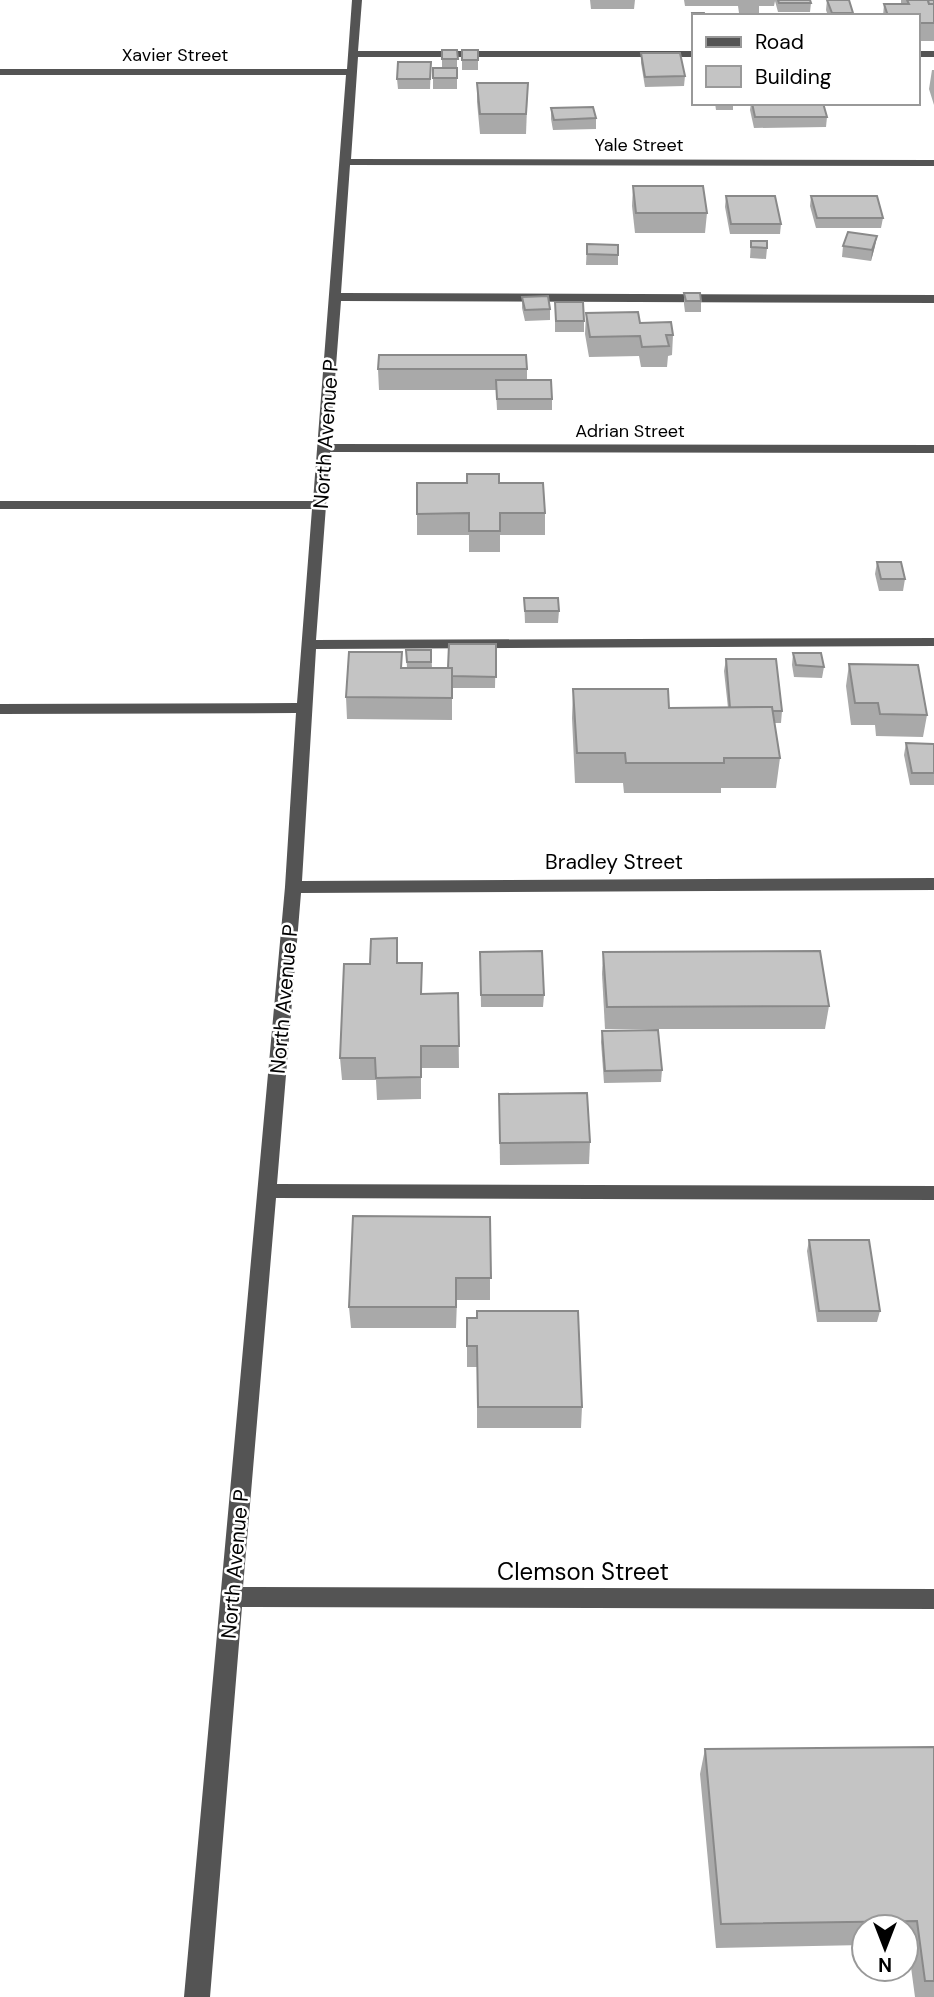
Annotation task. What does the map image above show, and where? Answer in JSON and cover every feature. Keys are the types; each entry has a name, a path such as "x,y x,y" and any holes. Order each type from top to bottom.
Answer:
{"street":[{"name":"North Avenue P","path":"197,1997 293,887 357,0"},
{"path":"353,54 692,54"},
{"name":"Xavier Street","path":"0,72 351,72"},
{"name":"Yale Street","path":"344,162 934,163"},
{"path":"335,297 934,299"},
{"name":"Adrian Street","path":"325,448 934,449"},
{"path":"0,505 320,505"},
{"path":"309,645 934,642"},
{"path":"0,709 304,708"},
{"name":"Bradley Street","path":"293,887 934,884"},
{"path":"267,1191 934,1193"},
{"name":"Clemson Street","path":"232,1597 934,1599"}],"building":[{"path":"778,0 810,0 811,3 779,3"},
{"path":"827,0 849,0 853,13 832,13"},
{"path":"907,0 928,0 929,4 934,4 934,23 920,23 920,14 887,14 884,4 909,4"},
{"path":"442,50 457,50 458,59 442,59"},
{"path":"462,50 478,50 478,60 462,60"},
{"path":"641,53 680,53 685,76 645,77"},
{"path":"398,62 431,62 430,79 397,79"},
{"path":"433,68 457,68 457,78 433,78"},
{"path":"477,83 528,83 526,114 480,114"},
{"path":"752,105 824,105 827,117 755,117"},
{"path":"593,107 596,118 554,120 551,108"},
{"path":"633,186 703,186 707,213 636,213"},
{"path":"726,196 775,196 781,224 731,224"},
{"path":"811,196 877,196 883,218 817,218"},
{"path":"848,232 877,236 872,250 843,246"},
{"path":"751,241 767,241 767,248 751,247"},
{"path":"587,244 618,245 618,255 587,254"},
{"path":"684,293 700,293 701,301 686,301"},
{"path":"548,296 550,309 525,310 522,297"},
{"path":"555,302 583,302 584,321 556,321"},
{"path":"638,312 640,323 671,322 673,335 666,335 669,346 642,347 640,336 590,337 586,313"},
{"path":"379,355 526,355 527,369 378,369"},
{"path":"496,380 551,380 552,399 497,399"},
{"path":"467,474 499,474 499,483 543,483 545,513 500,513 500,531 469,531 469,513 417,514 417,483 467,483"},
{"path":"877,562 901,562 905,579 881,579"},
{"path":"524,598 558,598 559,611 525,611"},
{"path":"449,644 496,644 496,677 452,676 452,668 448,668"},
{"path":"406,650 431,650 431,662 407,662"},
{"path":"349,652 402,652 401,668 452,668 452,698 346,697"},
{"path":"793,653 821,653 824,667 796,665"},
{"path":"726,659 776,659 782,711 772,711 772,707 730,708"},
{"path":"849,664 918,665 927,715 880,714 878,703 855,703"},
{"path":"573,689 668,689 669,708 772,707 780,758 724,758 724,763 626,763 625,753 577,753"},
{"path":"906,743 934,744 934,773 912,773"},
{"path":"397,938 397,963 422,963 421,994 458,993 459,1046 421,1046 421,1077 376,1078 375,1058 340,1058 344,964 370,964 371,939"},
{"path":"542,951 544,995 481,995 480,952"},
{"path":"820,951 829,1006 607,1007 603,952"},
{"path":"658,1030 662,1070 605,1071 602,1031"},
{"path":"587,1093 590,1142 500,1143 499,1094"},
{"path":"353,1216 490,1217 491,1278 456,1278 456,1307 349,1307"},
{"path":"809,1240 869,1240 880,1311 819,1311"},
{"path":"477,1311 578,1311 582,1407 478,1407 477,1346 467,1346 467,1318 477,1318"},
{"path":"934,1747 934,1981 925,1981 920,1944 920,1913 850,1913 850,1922 721,1924 705,1749"}]}
